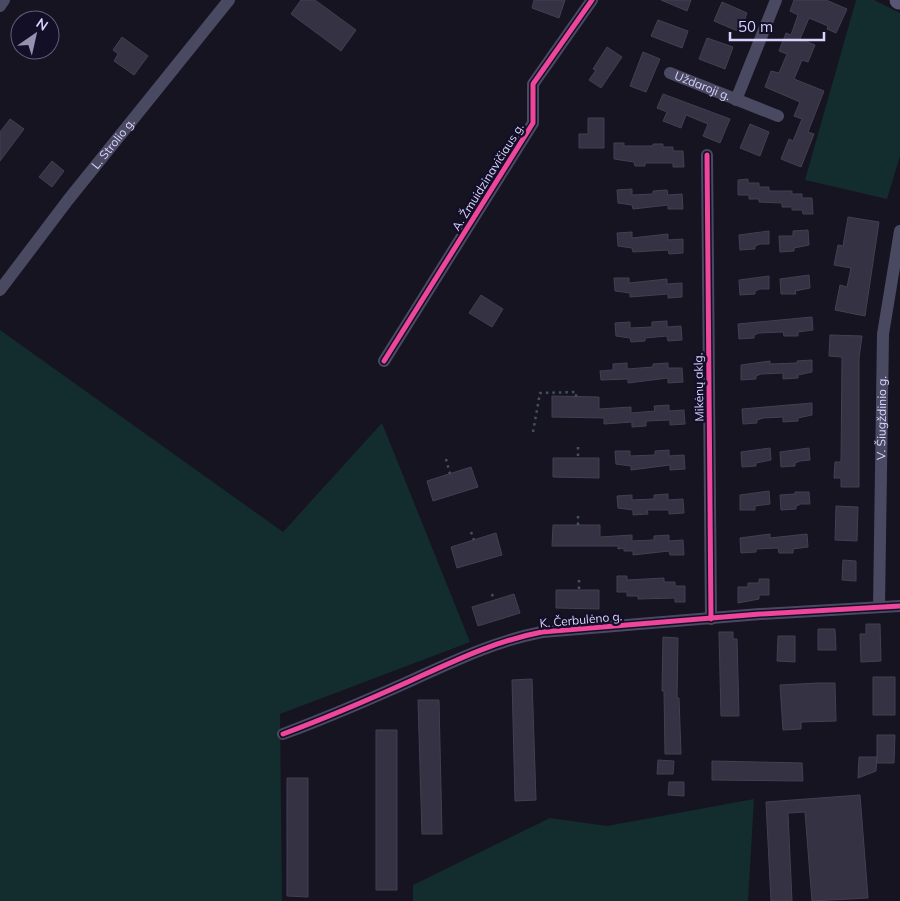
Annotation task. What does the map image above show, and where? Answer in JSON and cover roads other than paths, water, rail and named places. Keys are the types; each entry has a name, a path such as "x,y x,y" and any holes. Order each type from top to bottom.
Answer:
{"street":[{"path":"0,6 4,0"},
{"name":"L. Strolio g.","path":"0,290 68,200 229,0"},
{"name":"A. Žmuidzinavičiaus g.","path":"384,361 533,123 533,84 592,0"},
{"name":"Uždaroji g.","path":"736,100 776,0"},
{"name":"Uždaroji g.","path":"670,73 778,116"},
{"name":"Mikėnų aklg.","path":"707,154 711,619"},
{"name":"V. Šiugždinio g.","path":"879,607 884,334 900,231"},
{"name":"K. Čerbulėno g.","path":"283,734 340,713 474,652 512,638 542,632 900,606"}]}
